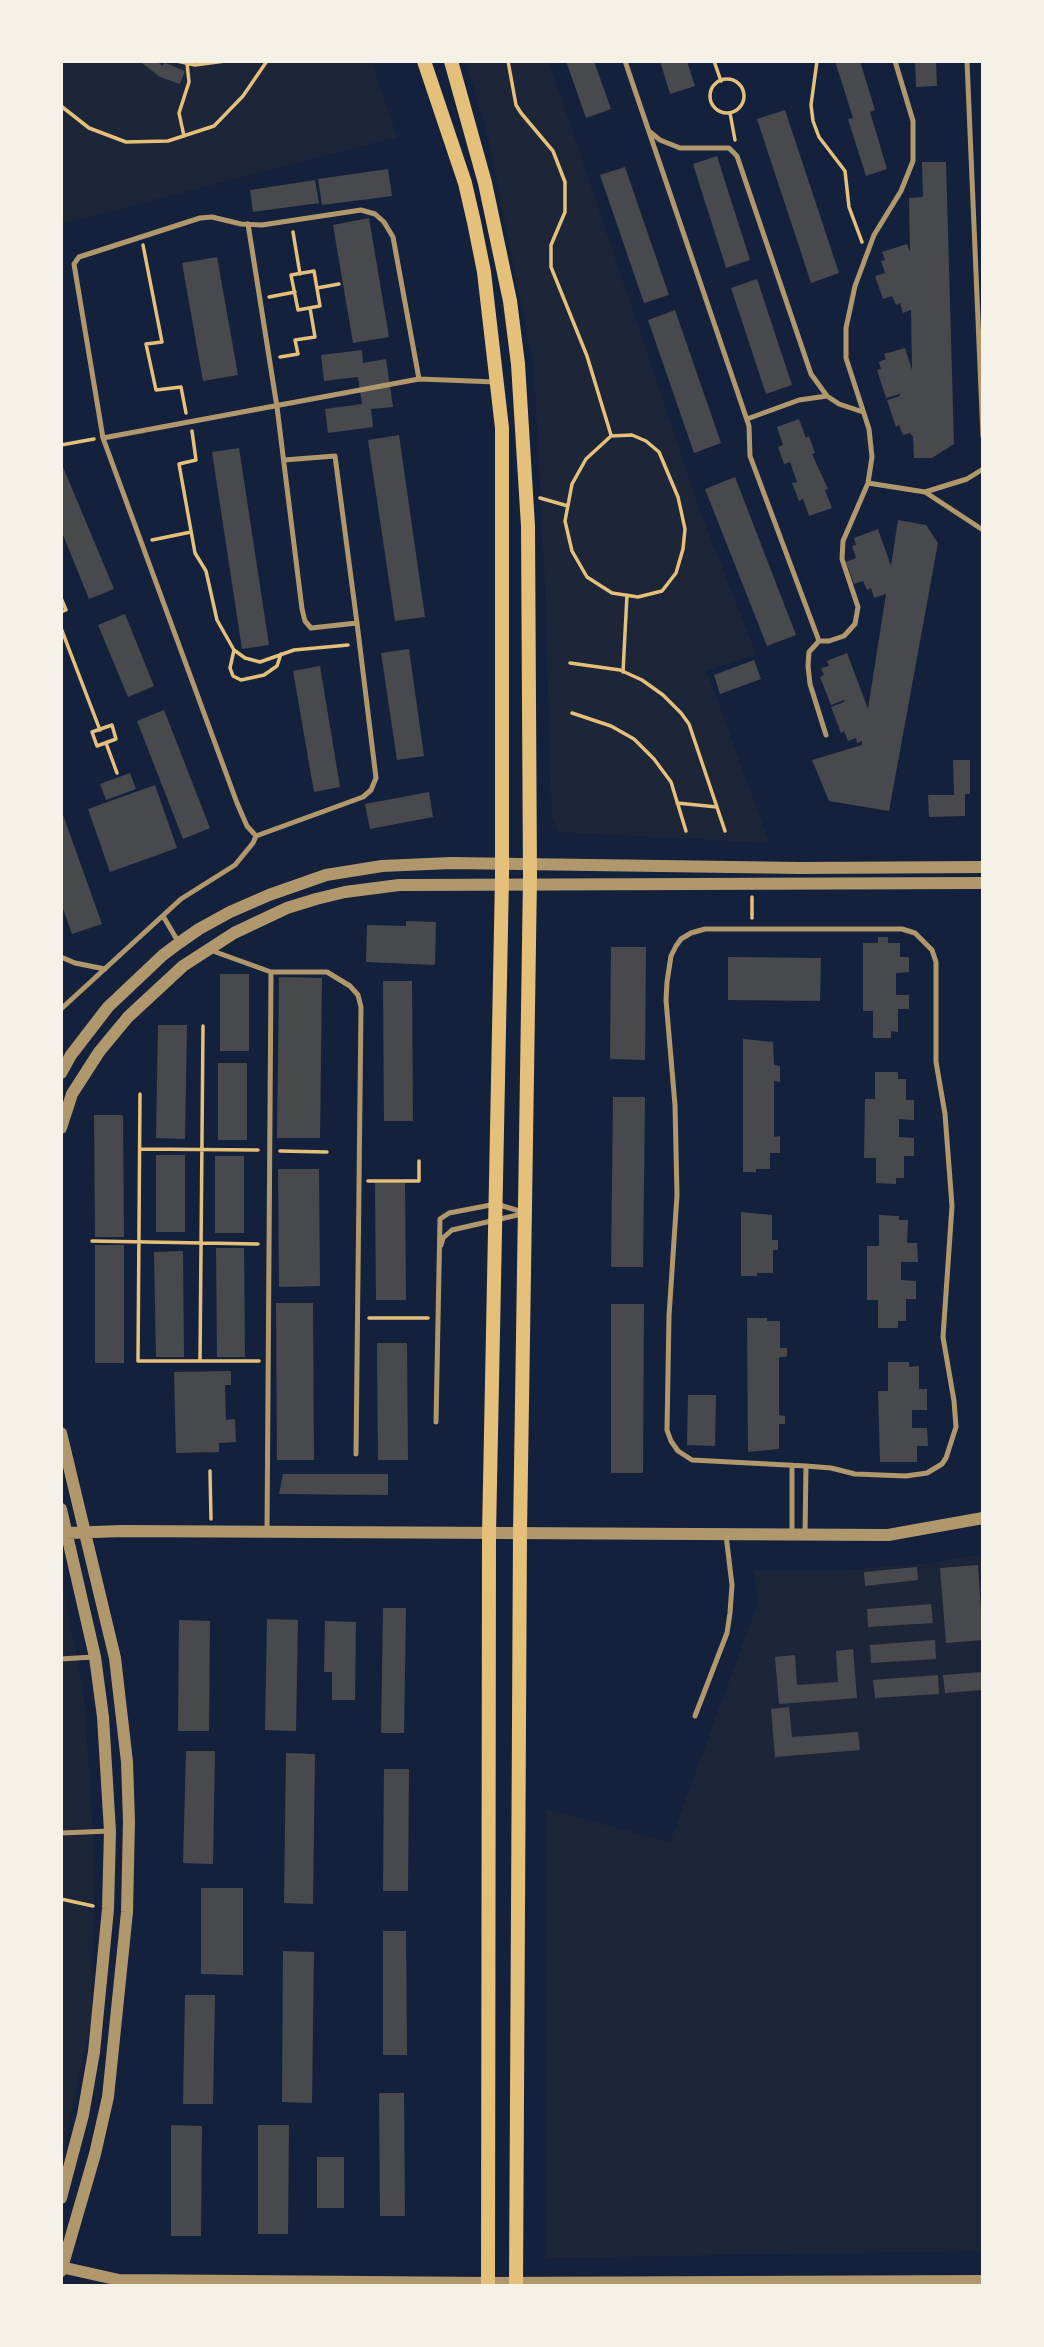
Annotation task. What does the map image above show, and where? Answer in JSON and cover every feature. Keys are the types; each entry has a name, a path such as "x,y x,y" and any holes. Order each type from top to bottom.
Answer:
{"main road":[{"path":"424,61 474,222 484,272 498,382 502,442 502,864 489,1534 488,2284"},
{"path":"451,61 485,183 510,301 518,364 527,494 530,884 520,1533 516,2284"}],"street":[{"path":"61,1073 71,1055 108,1007 179,943 230,912 326,875 382,866 502,864 983,867"},
{"path":"61,1128 72,1094 99,1052 137,1009 183,966 234,933 287,908 345,892 399,886 501,884 983,883"},
{"path":"61,1433 115,1658 126,1749 129,1821 127,1912 108,2096 95,2154 62,2268 119,2280 488,2284 983,2281"},
{"path":"61,1509 95,1657 103,1717 110,1831 108,1909 94,2052 83,2115 61,2198"},
{"path":"68,1533 888,1535 983,1518"}],"lane":[{"path":"625,61 747,419 750,457 819,641"},
{"path":"826,735 810,684 809,652 819,641 844,636 855,624 858,607 842,559 843,541 868,483 872,457 869,429 846,358 846,328 855,286 874,235 901,191 913,161 913,121 895,61"},
{"path":"967,61 983,437"},
{"path":"648,130 660,140 680,148 729,148 737,156 811,374 827,396 839,404 863,412"},
{"path":"256,836 247,826 237,803 103,438 74,264 79,257 200,218 212,217 262,225 361,210 375,214 384,222 393,237 419,379"},
{"path":"248,224 278,407 305,621 311,628 357,623"},
{"path":"103,438 419,379 498,382"},
{"path":"747,419 799,400 827,396"},
{"path":"61,1009 181,899 235,865 256,836 363,797 376,778 335,456 284,460"},
{"path":"925,492 967,479 983,469"},
{"path":"868,483 925,492 983,530"},
{"path":"163,916 179,943"},
{"path":"705,929 902,929 923,939 932,950 936,962 936,1062 945,1114 951,1206 943,1337 956,1427 942,1465 927,1474 855,1474 806,1466 692,1460 678,1451 667,1430 669,1316 677,1195 674,1069 666,1000 671,956 681,939 705,929"},
{"path":"207,949 271,972 327,972 350,986 358,995 356,1454"},
{"path":"61,957 75,963 106,969"},
{"path":"267,1532 271,972"},
{"path":"436,1422 438,1224 443,1215 496,1203 525,1213"},
{"path":"439,1251 443,1238 452,1230 525,1213"},
{"path":"792,1465 792,1535"},
{"path":"805,1535 806,1466"},
{"path":"695,1716 727,1633 732,1585 726,1535"},
{"path":"61,1659 95,1657"},
{"path":"61,1833 110,1831"}],"path":[{"path":"177,61 211,64 225,61"},
{"path":"61,106 89,128 126,142 168,141 214,126 243,96 267,61"},
{"path":"508,61 516,105 553,151 565,182 565,212 551,245 551,267 587,356 611,436"},
{"path":"714,61 721,81"},
{"path":"817,61 811,105 813,121 818,137 845,171 858,237 868,251"},
{"path":"184,136 179,113 188,82 187,63"},
{"path":"726,79 737,82 743,92 743,103 730,113 719,111 712,103 713,88 726,79"},
{"path":"730,113 737,156"},
{"path":"291,219 300,274"},
{"path":"141,236 162,342 146,344 156,390 181,387 196,460 179,464 195,553 206,571 217,620 234,650 245,658 260,662 294,650 359,644"},
{"path":"314,271 317,288 320,306 298,310 291,275 314,271"},
{"path":"317,288 339,284"},
{"path":"260,299 295,292"},
{"path":"270,359 298,355 295,340 315,337 310,308"},
{"path":"632,435 646,441 659,452 678,497 685,529 684,549 676,573 662,591 638,597 612,593 587,577 572,551 565,521 572,484 586,459 611,436 632,435"},
{"path":"61,445 103,438"},
{"path":"527,494 568,506"},
{"path":"141,542 191,532"},
{"path":"623,672 626,595"},
{"path":"61,598 66,610 61,612"},
{"path":"61,628 100,730"},
{"path":"234,650 230,668 233,676 241,680 264,675 277,666 281,654"},
{"path":"570,663 623,672 642,680 681,713 689,724 725,831"},
{"path":"572,713 611,726 634,739 654,759 671,782 686,831"},
{"path":"111,725 116,739 106,743 97,746 92,732 111,725"},
{"path":"106,743 117,773"},
{"path":"677,803 717,807"},
{"path":"200,1361 203,1026"},
{"path":"140,1094 138,1361 268,1361"},
{"path":"140,1149 327,1152"},
{"path":"359,1181 419,1181 419,1161"},
{"path":"92,1241 269,1244"},
{"path":"358,1318 437,1320"},
{"path":"210,1471 212,1532"}],"shaded area":[{"path":"61,61 371,61 397,137 61,224"},
{"path":"466,61 549,61 701,514 756,654 707,671 769,843 559,832 552,818 544,561 534,369 487,132"},
{"path":"983,1554 983,2251 546,2258 546,1809 670,1842 758,1603 754,1571 826,1571 928,1564"},
{"path":"61,1577 84,1695 95,1864 91,2021 61,2162"}],"building":[{"path":"157,61 162,66 165,63 185,71 180,84 160,77 142,63"},
{"path":"566,61 594,61 611,109 586,118"},
{"path":"660,61 687,61 695,86 670,94"},
{"path":"835,61 860,61 875,110 870,112 887,169 866,176 848,119 853,118"},
{"path":"915,61 936,61 937,86 916,87"},
{"path":"785,110 839,273 811,283 757,119"},
{"path":"717,156 750,260 726,268 693,164"},
{"path":"922,162 946,162 954,444 932,458 914,458 913,437 910,433 903,435 899,425 896,427 887,400 900,394 886,398 877,370 881,369 879,362 886,359 884,354 905,348 912,370 911,310 903,313 900,303 896,305 892,296 883,299 875,276 885,273 881,261 885,260 882,252 907,244 910,252 909,198 923,197"},
{"path":"625,167 669,295 644,303 600,175"},
{"path":"388,169 392,196 322,205 318,179"},
{"path":"315,180 319,203 253,212 250,190"},
{"path":"369,218 389,337 353,343 333,225"},
{"path":"217,257 238,375 203,381 182,263"},
{"path":"757,279 792,385 766,394 731,288"},
{"path":"675,310 721,443 694,453 648,320"},
{"path":"362,350 363,363 386,359 393,407 371,409 373,427 328,433 325,409 362,404 358,377 324,381 321,355"},
{"path":"799,419 806,438 809,436 815,453 812,454 828,489 825,490 832,508 809,516 803,499 799,501 792,483 797,482 790,462 784,464 778,447 783,445 777,427"},
{"path":"399,435 425,617 395,621 368,440"},
{"path":"239,448 269,645 242,649 212,452"},
{"path":"63,467 114,589 89,599 61,530"},
{"path":"735,477 796,635 767,646 705,489"},
{"path":"898,520 926,525 938,543 889,811 829,801 812,760 862,745 862,741 857,743 856,738 848,741 844,731 841,733 831,707 844,700 831,705 820,677 824,675 821,668 829,666 827,661 847,653 868,709 886,594 874,598 871,588 867,590 863,581 854,584 846,562 856,558 852,546 856,545 854,538 878,529 891,566"},
{"path":"125,614 154,686 128,697 98,625"},
{"path":"409,649 424,756 397,760 381,653"},
{"path":"754,660 761,679 720,694 714,675"},
{"path":"320,666 340,787 314,792 293,671"},
{"path":"164,710 210,828 183,839 137,721"},
{"path":"953,760 970,760 970,794 965,794 965,816 929,817 928,795 954,795"},
{"path":"130,773 136,789 106,800 100,784"},
{"path":"155,785 177,848 110,872 88,809"},
{"path":"429,792 433,817 370,829 365,804"},
{"path":"62,812 102,924 72,934 61,903"},
{"path":"406,921 436,922 435,965 366,962 367,925 406,926"},
{"path":"878,937 888,937 888,943 900,943 900,957 909,957 909,972 896,973 896,995 909,995 909,1009 898,1009 898,1032 891,1031 891,1038 873,1038 873,1011 863,1011 863,943 878,943"},
{"path":"611,947 646,947 645,1060 610,1059"},
{"path":"728,957 821,958 820,1001 728,1000"},
{"path":"220,974 249,974 249,1051 220,1051"},
{"path":"279,977 322,978 320,1138 277,1138"},
{"path":"383,981 412,981 413,1121 384,1121"},
{"path":"158,1025 187,1025 185,1139 156,1138"},
{"path":"743,1039 773,1042 774,1065 780,1066 780,1082 774,1081 774,1137 780,1136 780,1153 770,1153 770,1169 756,1169 756,1172 743,1172"},
{"path":"218,1063 247,1063 247,1140 218,1140"},
{"path":"875,1072 898,1072 898,1079 906,1079 906,1100 914,1100 914,1120 899,1119 899,1137 914,1138 914,1156 904,1156 904,1178 896,1178 896,1184 876,1183 876,1158 864,1158 865,1099 875,1099"},
{"path":"613,1097 645,1097 643,1267 611,1267"},
{"path":"94,1115 123,1115 124,1237 95,1237"},
{"path":"156,1155 185,1155 185,1232 156,1232"},
{"path":"215,1156 244,1156 244,1233 215,1233"},
{"path":"278,1169 319,1169 320,1286 279,1287"},
{"path":"375,1183 405,1183 406,1300 376,1300"},
{"path":"741,1212 772,1215 772,1240 778,1240 778,1250 773,1250 773,1273 741,1276"},
{"path":"879,1215 899,1216 899,1220 908,1220 907,1243 917,1243 918,1262 901,1262 901,1280 916,1281 916,1299 906,1299 906,1321 898,1321 898,1328 878,1328 878,1300 867,1300 867,1246 879,1246"},
{"path":"95,1245 124,1245 124,1363 95,1363"},
{"path":"216,1248 244,1248 245,1357 217,1357"},
{"path":"183,1251 184,1357 156,1357 154,1252"},
{"path":"276,1303 313,1303 314,1460 277,1460"},
{"path":"611,1304 644,1304 643,1473 611,1473"},
{"path":"747,1318 780,1321 780,1348 787,1348 787,1357 779,1357 779,1415 785,1416 785,1424 779,1424 779,1449 748,1452"},
{"path":"377,1343 407,1343 408,1460 378,1460"},
{"path":"888,1362 909,1362 909,1367 919,1366 919,1389 927,1389 927,1410 912,1410 912,1428 927,1428 928,1446 917,1446 917,1462 880,1462 878,1391 888,1391"},
{"path":"231,1371 231,1385 225,1385 226,1420 235,1419 236,1442 219,1443 219,1452 176,1453 174,1372"},
{"path":"688,1395 716,1395 715,1446 687,1445"},
{"path":"283,1474 388,1474 388,1495 279,1494"},
{"path":"978,1565 983,1640 946,1643 940,1568"},
{"path":"917,1567 918,1580 865,1586 864,1572"},
{"path":"931,1604 933,1623 868,1627 867,1609"},
{"path":"383,1608 406,1608 404,1733 381,1733"},
{"path":"267,1619 298,1620 296,1731 265,1730"},
{"path":"179,1620 210,1621 209,1731 178,1731"},
{"path":"325,1621 356,1622 355,1700 332,1700 332,1672 324,1672"},
{"path":"935,1640 936,1659 871,1663 870,1645"},
{"path":"853,1649 857,1698 779,1704 775,1657 795,1655 797,1685 838,1682 836,1651"},
{"path":"983,1672 983,1690 945,1693 943,1675"},
{"path":"938,1675 939,1694 875,1698 873,1680"},
{"path":"789,1707 792,1737 858,1732 860,1750 775,1757 771,1709"},
{"path":"186,1751 215,1751 213,1864 183,1863"},
{"path":"286,1753 315,1754 313,1904 284,1903"},
{"path":"384,1769 409,1769 408,1891 383,1891"},
{"path":"201,1888 243,1888 243,1975 201,1974"},
{"path":"383,1931 406,1931 407,2055 383,2055"},
{"path":"283,1951 314,1952 312,2103 282,2102"},
{"path":"185,1995 215,1995 213,2104 183,2104"},
{"path":"379,2093 404,2093 405,2216 380,2216"},
{"path":"171,2125 202,2126 201,2236 171,2236"},
{"path":"258,2125 289,2125 288,2234 258,2234"},
{"path":"317,2157 344,2157 344,2208 317,2208"}]}
